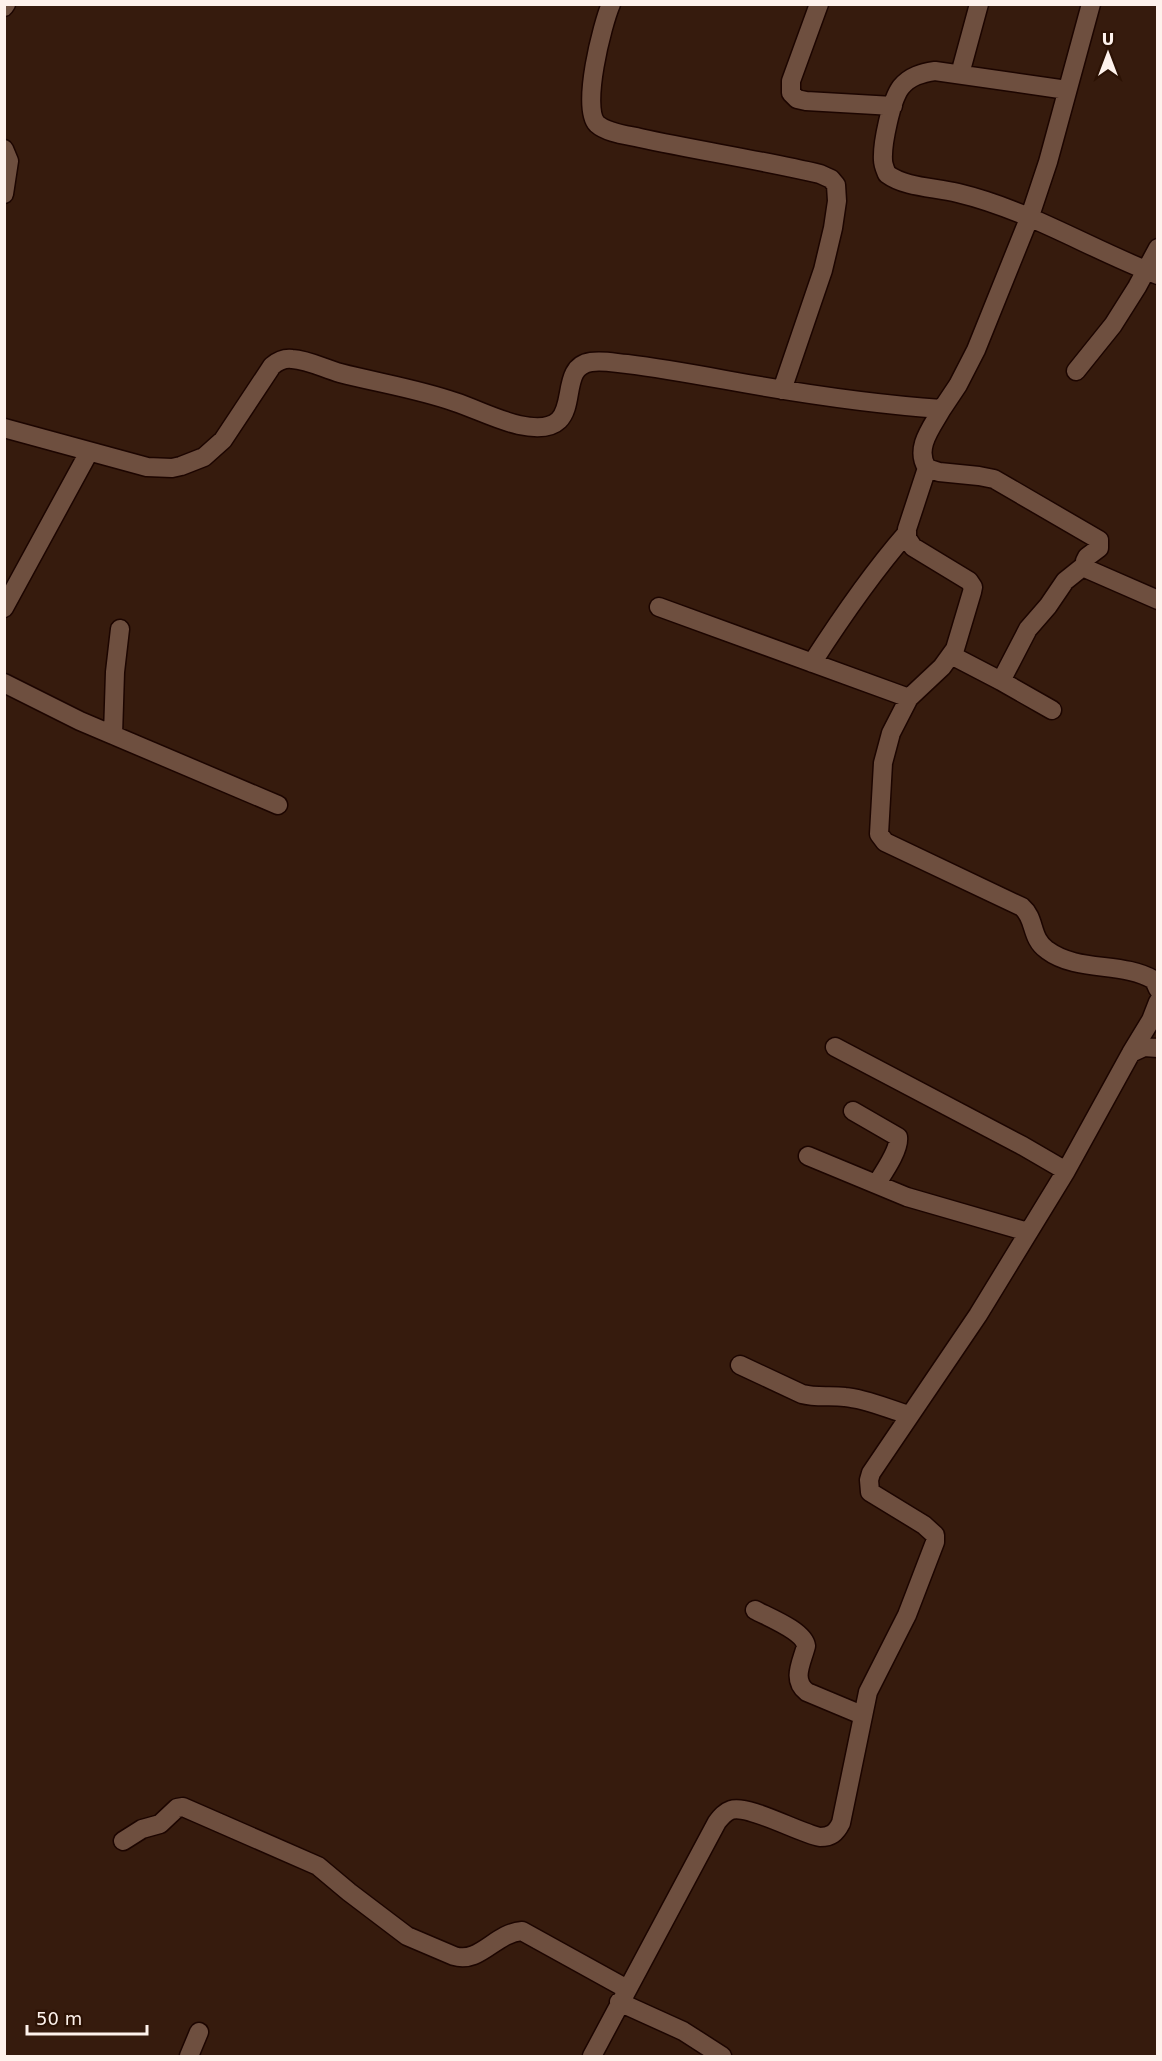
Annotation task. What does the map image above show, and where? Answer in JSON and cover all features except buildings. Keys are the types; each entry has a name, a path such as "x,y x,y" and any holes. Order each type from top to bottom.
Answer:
{"street":[{"path":"611,4 600,33 590,100 591,115 597,124 611,131 642,138 820,174 831,179 836,185 837,201 828,250 782,390"},
{"path":"819,4 791,81 791,93 797,99 806,101 893,106"},
{"path":"960,74 979,4"},
{"path":"812,663 881,562 906,534 927,468 922,457 924,443 976,350 1030,216 1048,162 1091,4"},
{"path":"1066,90 960,74 922,72 902,86 893,106 884,147 883,159 887,174 903,182 972,196 1030,216 1151,272"},
{"path":"4,149 9,161 9,170 4,194"},
{"path":"1076,371 1113,325 1137,287 1151,272 1158,248"},
{"path":"4,428 89,452 158,468 182,466 204,458 228,433 272,366 284,359 302,361 341,373 430,394 505,421 529,426 546,426 561,419 566,413 573,374 582,364 600,361 664,369 782,390 942,410"},
{"path":"4,608 89,452"},
{"path":"927,468 939,472 994,479 1064,521 1095,536 1100,543 1099,548 1086,557 1085,565 1065,581 1028,629 1001,681"},
{"path":"906,534 913,547 972,584 972,592 960,637 951,655 942,667 909,698 894,724 884,753 878,827 881,838 1022,907 1030,917 1036,938 1046,950 1053,954 1073,962 1142,974 1154,980 1158,988"},
{"path":"1085,565 1087,568 1158,600"},
{"path":"658,607 909,698"},
{"path":"114,735 115,672 120,629"},
{"path":"951,655 1052,710"},
{"path":"4,683 48,706 278,805"},
{"path":"592,2056 723,1814 729,1810 745,1810 811,1835 828,1837 834,1834 842,1823 862,1715 871,1683 907,1615 935,1542 930,1530 874,1496 868,1486 874,1466 961,1341 1066,1171 1151,1020 1158,1002"},
{"path":"834,1047 1066,1171"},
{"path":"1131,1053 1144,1047 1158,1048"},
{"path":"854,1111 898,1137 899,1142 878,1184"},
{"path":"808,1156 920,1202 1028,1232"},
{"path":"740,1365 802,1394 812,1397 853,1398 909,1416"},
{"path":"754,1610 797,1633 806,1641 797,1680 800,1687 862,1715"},
{"path":"123,1840 142,1829 160,1824 177,1808 183,1807 318,1866 407,1936 454,1956 460,1958 475,1956 506,1934 522,1931 722,2056"},
{"path":"189,2056 199,2032"}]}
